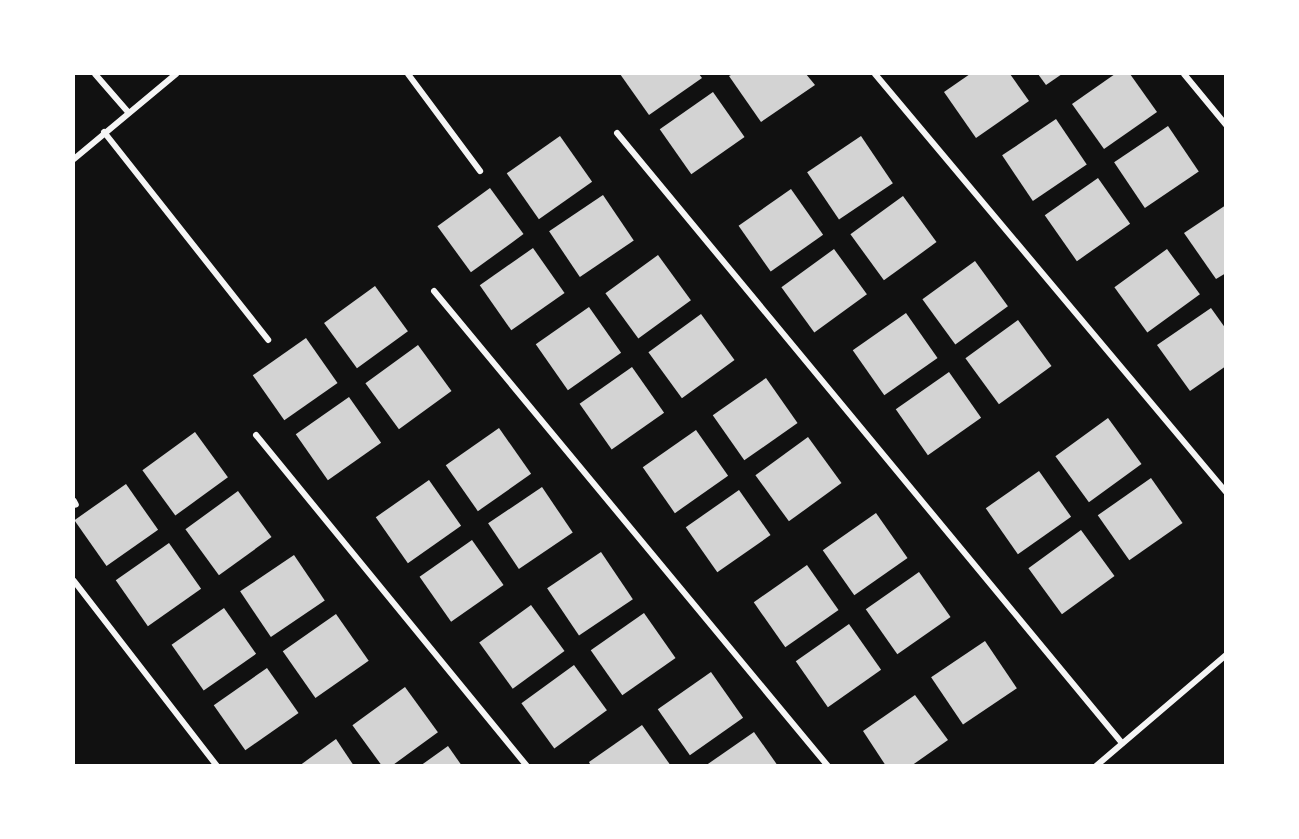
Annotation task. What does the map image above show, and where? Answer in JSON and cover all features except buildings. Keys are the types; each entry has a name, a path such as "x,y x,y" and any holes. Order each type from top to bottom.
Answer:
{"street":[{"path":"95,74 129,112"},
{"path":"74,159 176,74"},
{"path":"408,74 480,171"},
{"path":"875,74 1226,492"},
{"path":"1184,74 1226,125"},
{"path":"105,132 268,340"},
{"path":"617,133 1122,743"},
{"path":"434,291 828,765"},
{"path":"256,435 527,765"},
{"path":"74,581 217,765"},
{"path":"1096,765 1226,655"}]}
